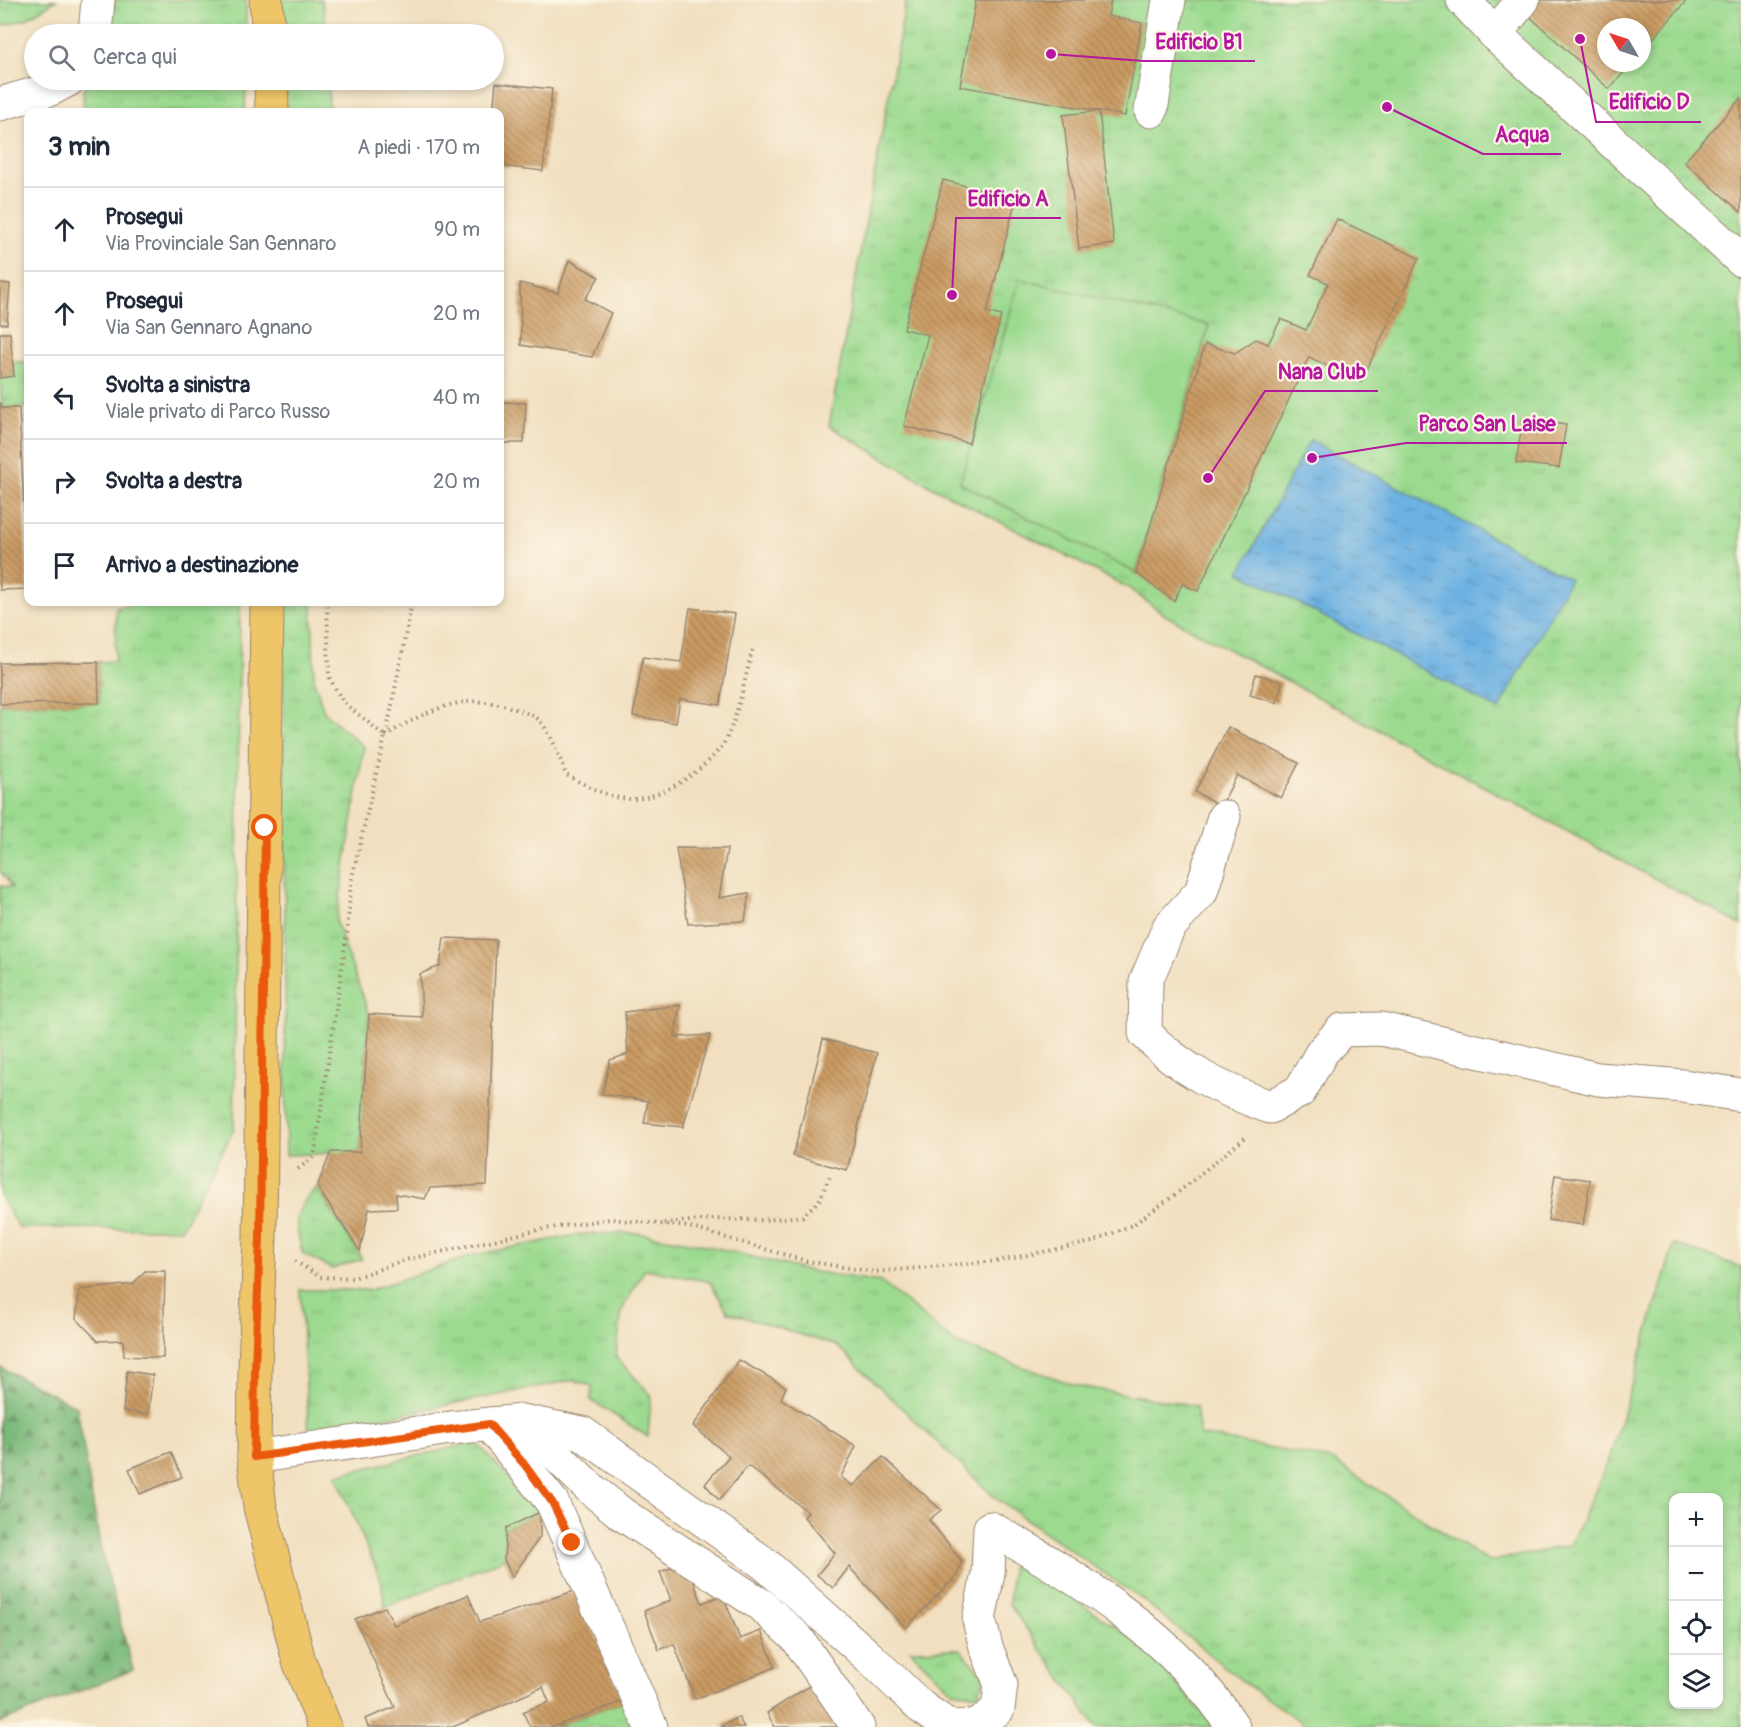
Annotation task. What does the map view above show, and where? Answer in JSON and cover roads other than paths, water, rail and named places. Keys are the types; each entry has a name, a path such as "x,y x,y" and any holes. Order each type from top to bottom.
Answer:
{"main road":[{"path":"266,0 268,24"},
{"path":"271,90 272,108"},
{"path":"267,606 261,1196 254,1457 260,1507 299,1661 325,1727"}],"street":[{"path":"95,24 98,0"},
{"path":"1151,111 1169,0"},
{"path":"1463,0 1495,34 1741,260"},
{"path":"1495,34 1524,0"},
{"path":"0,105 48,90"},
{"path":"1224,817 1201,892 1169,927 1146,981 1145,1033 1165,1053 1215,1086 1270,1107 1300,1091 1322,1052 1342,1030 1381,1029 1598,1078 1683,1086 1741,1095"},
{"path":"254,1457 521,1421 582,1433 611,1451 765,1564 921,1707 950,1727 978,1726 998,1709 1001,1685 986,1647 979,1620 988,1573 990,1528 1036,1553 1098,1594 1168,1650 1233,1727"},
{"path":"521,1421 591,1489 622,1514 761,1605 797,1638 858,1727"},
{"path":"489,1424 524,1464 552,1502 651,1727"}],"water":[{"path":"1310,440 1570,579 1499,710 1240,572"}],"place":[{"name":"Edificio D","path":"1580,39"},
{"name":"Edificio B1","path":"1051,54"},
{"name":"Acqua","path":"1387,107"},
{"name":"Edificio A","path":"952,295"},
{"name":"Parco San Laise","path":"1312,458"},
{"name":"Nana Club","path":"1208,478"}]}
